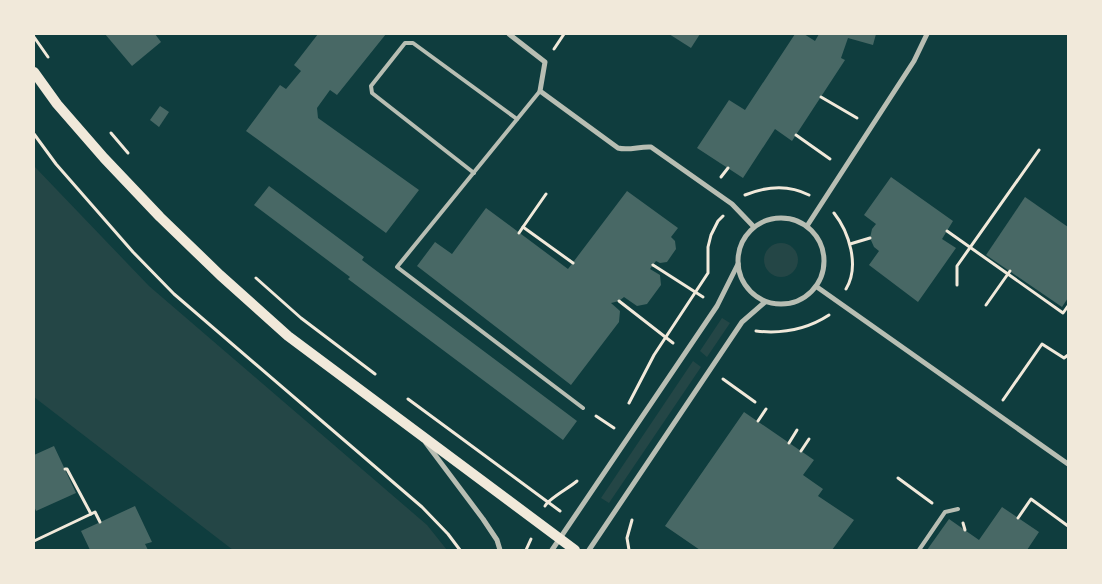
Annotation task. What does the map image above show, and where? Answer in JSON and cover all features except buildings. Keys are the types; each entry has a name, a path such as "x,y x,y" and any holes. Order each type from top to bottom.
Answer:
{"main road":[{"path":"34,72 57,104 104,158 160,217 220,275 288,336 575,550"}],"street":[{"path":"509,34 545,62 540,91 618,148 626,150 643,146 652,147 732,204 754,227"},
{"path":"807,226 914,61 927,34"},
{"path":"780,217 794,220 807,226 817,235 823,247 825,261 823,274 817,287 807,297 793,303 779,305 765,302 754,296 740,276 738,264 741,244 747,234 766,220 780,217"},
{"path":"552,550 717,306 738,264"},
{"path":"817,287 1068,464"},
{"path":"590,550 742,322 765,302"},
{"path":"419,434 483,519 497,540 500,550"}],"lane":[{"path":"474,173 372,93 371,86 405,43 413,42 517,119"},
{"path":"540,91 397,268 583,408"},
{"path":"919,550 945,512 958,508"}],"path":[{"path":"34,37 50,60"},
{"path":"821,97 872,126"},
{"path":"106,128 132,157"},
{"path":"34,134 56,164 120,237 174,294 422,507 448,534 460,550"},
{"path":"796,136 844,169"},
{"path":"957,285 957,266 1038,150"},
{"path":"519,232 546,194"},
{"path":"523,226 572,263"},
{"path":"947,231 1008,272 1063,313 1068,306"},
{"path":"850,244 870,238"},
{"path":"628,404 665,337 695,292 653,265"},
{"path":"249,272 301,318 377,375"},
{"path":"986,305 1008,272"},
{"path":"619,301 686,352"},
{"path":"994,412 1042,344 1064,358 1068,355"},
{"path":"710,370 755,402"},
{"path":"408,398 547,501 562,493 580,477"},
{"path":"583,408 615,429"},
{"path":"758,421 766,409"},
{"path":"610,436 619,421"},
{"path":"789,443 797,430"},
{"path":"801,451 809,439"},
{"path":"65,469 67,468 90,514"},
{"path":"898,478 945,512"},
{"path":"1018,518 1031,499 1068,526"},
{"path":"34,541 95,512 100,522"}],"shaded area":[{"path":"34,166 149,286 427,525 447,550 233,550 34,397"},
{"path":"781,243 793,248 798,260 793,272 781,277 769,272 764,260 769,248"},
{"path":"722,318 730,323 707,357 700,351"},
{"path":"693,361 701,367 609,503 601,498"}]}
